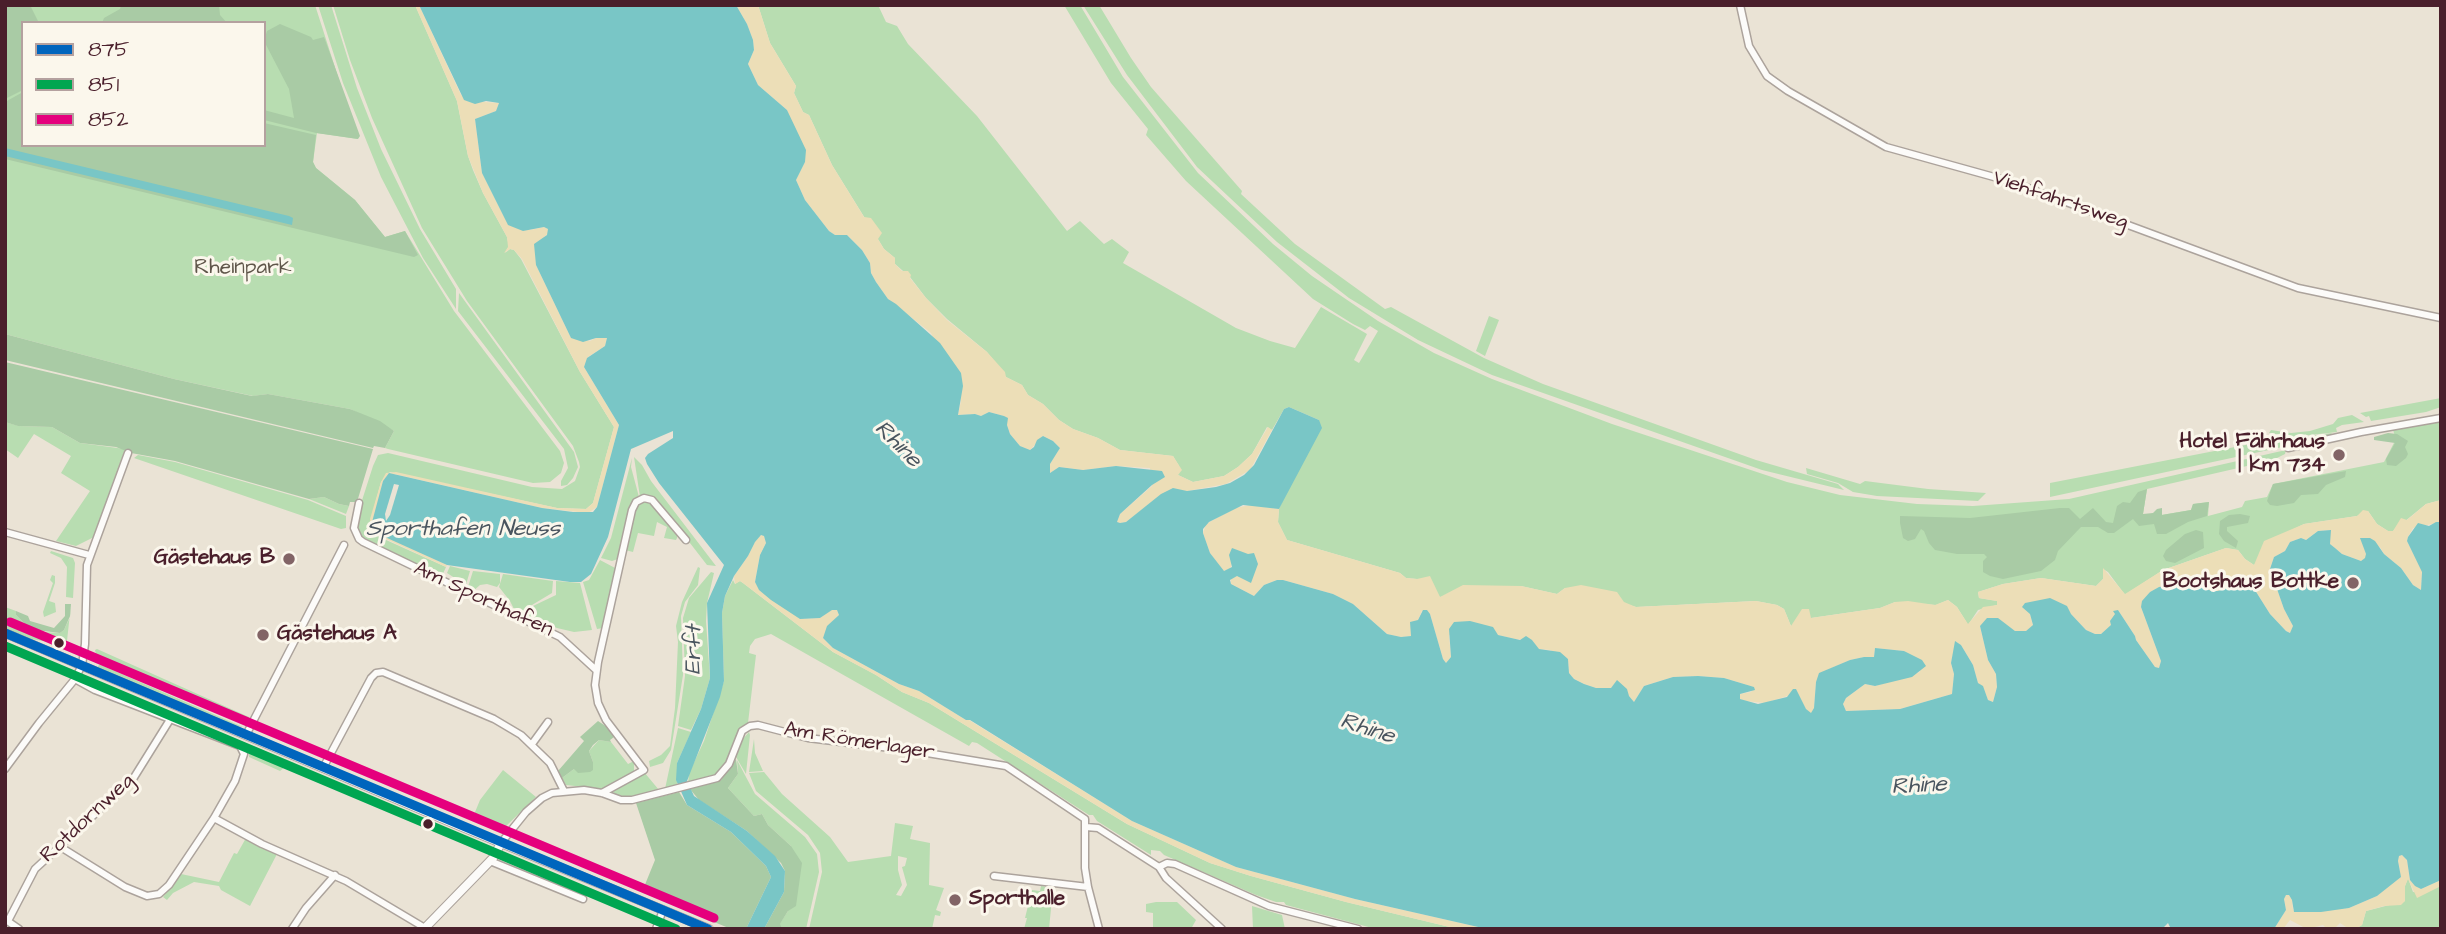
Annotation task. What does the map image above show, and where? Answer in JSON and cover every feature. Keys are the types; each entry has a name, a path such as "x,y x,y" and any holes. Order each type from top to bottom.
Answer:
{"main road":[{"path":"5,633 709,929"},
{"path":"424,928 490,861 501,843"}],"street":[{"name":"Viehfahrtsweg","path":"1740,5 1749,47 1769,78 1886,147 2012,183 2298,288 2441,318"},
{"path":"2288,448 2441,418"},
{"path":"5,769 75,679 82,666 86,633 85,579 89,555 128,453"},
{"path":"501,843 519,819 542,798 564,791 602,793 644,770 612,730 602,712 596,694 596,670 633,505 640,498 652,500 686,540"},
{"name":"Am Sporthafen","path":"359,503 354,528 355,534 363,542 560,637 596,670"},
{"path":"5,532 89,555"},
{"path":"246,735 344,545"},
{"path":"323,768 371,678 379,672 494,719 532,744 550,763 564,791"},
{"path":"59,846 125,887 139,894 155,895 169,885 214,818 234,781 244,754 240,746 95,690 75,679"},
{"name":"Rotdornweg","path":"6,921 35,869 134,779 171,718"},
{"path":"532,744 548,722"},
{"name":"Am Römerlager","path":"602,793 626,801 703,783 722,775 740,734 747,727 755,725 808,738 1006,766 1083,817 1086,827"},
{"path":"214,818 262,844 335,875 424,928"},
{"path":"1099,929 1088,887 1086,827 1098,828 1159,867 1166,878 1222,929"},
{"path":"490,861 583,899"},
{"path":"1159,867 1167,863 1175,864 1269,906 1358,929"},
{"path":"292,929 306,908 335,875"},
{"path":"994,876 1088,887"},
{"path":"656,929 663,910"},
{"path":"6,921 19,929"}],"green space":[{"name":"Rheinpark","path":"5,5 315,5 358,139 317,133 313,162 316,168 355,200 385,237 405,231 454,311 560,451 564,463 561,473 550,482 533,483 385,448 394,431 350,409 268,394 253,396 174,379 5,334"},
{"path":"5,5 30,5 38,21 21,21 21,91 5,99"},
{"path":"121,5 219,5 220,15 225,21 103,21 120,9"},
{"path":"318,5 331,5 357,88 381,149 420,229 456,289 456,309 423,258 381,177 343,83"},
{"path":"333,5 415,5 457,101 473,170 507,237 509,247 505,253 510,249 514,250 521,259 580,372 614,427 593,503 586,509 557,508 390,472 381,482 375,504 375,535 446,567 441,578 362,539 356,529 357,516 378,455 388,453 532,487 562,489 575,481 580,467 573,446 467,301 422,228 372,118"},
{"path":"758,5 878,5 886,22 897,26 908,44 977,116 1067,231 1080,221 1104,244 1112,239 1129,252 1123,263 1236,328 1270,341 1295,348 1321,307 1367,334 1354,360 1359,363 1378,331 1370,326 1365,330 1313,299 1186,181 1146,135 1148,129 1111,83 1064,5 1080,5 1123,77 1198,173 1273,244 1312,276 1378,321 1434,353 1492,379 1612,424 1787,482 1840,495 1917,504 1973,506 2069,499 2286,450 2285,454 2273,460 2147,489 2143,514 2161,515 2191,510 2193,504 2209,502 2208,516 2242,507 2245,501 2267,497 2273,484 2384,462 2396,439 2393,430 2441,422 2441,500 2426,504 2393,531 2377,524 2368,511 2357,516 2304,524 2290,531 2254,565 2238,550 2226,548 2163,570 2125,595 2103,569 2103,579 2096,586 2041,578 2003,584 1978,592 1979,598 1997,601 1997,605 1978,610 1968,625 1957,607 1948,600 1936,605 1895,602 1880,608 1811,618 1791,626 1784,609 1756,601 1636,607 1565,588 1557,594 1521,586 1440,597 1417,579 1406,578 1400,573 1287,540 1278,522 1279,509 1319,420 1289,407 1284,409 1272,430 1267,427 1252,454 1238,467 1224,476 1193,482 1178,475 1179,466 1173,456 1120,450 1073,429 1028,395 1022,385 1006,377 987,352 926,298 910,277 895,264 895,258 884,249 832,165 809,115 803,112 794,93 796,86 770,43"},
{"path":"1083,5 1099,5 1151,87 1242,191 1241,194 1295,244 1385,309 1391,307 1484,358 1543,384 1756,460 1838,484 1844,490 1762,470 1492,375 1418,340 1349,298 1277,242 1197,167 1127,75"},
{"path":"280,24 313,40 324,37 360,136 358,139 316,133 266,120 266,111 294,118 289,89 266,45 267,31"},
{"path":"21,93 21,147 266,147 266,123 316,135 313,162 316,168 355,200 385,237 405,231 418,255 414,257 5,159 5,102"},
{"path":"459,293 574,452 578,467 567,485 561,486 568,468 564,449 458,311"},
{"path":"1489,316 1499,320 1485,356 1476,351"},
{"path":"5,334 174,379 252,396 268,394 350,409 380,421 394,431 385,448 373,448 5,360"},
{"path":"5,362 373,449 357,502 350,502 349,506 324,497 309,499 175,461 131,453 116,447 80,443 52,427 18,426 5,422"},
{"path":"2441,398 2441,407 2426,412 2371,421 2369,416 2360,413"},
{"path":"2352,415 2364,422 2342,425 2336,428 2337,432 2292,437 2269,433 2271,430 2291,433 2310,431 2333,424 2338,418"},
{"path":"5,422 19,426 52,427 80,443 125,449 94,537 76,546 56,541 90,491 61,473 71,456 34,434 18,458 5,449"},
{"path":"2332,433 2329,437 2050,497 2050,483 2271,440 2272,436 2292,438"},
{"path":"2388,433 2397,434 2408,441 2405,447 2408,454 2396,466 2387,465 2386,459 2395,443 2374,440 2374,437"},
{"path":"138,455 175,462 308,500 346,516 346,528 341,529 134,458"},
{"path":"634,457 716,566 707,565 659,503 654,499 640,497"},
{"path":"632,458 631,467 639,497 635,499 618,559 612,561 601,558 611,538"},
{"path":"1806,468 1860,484 1865,481 1986,493 1978,501 1877,496 1853,492 1838,483 1807,474"},
{"path":"2346,471 2345,477 2326,485 2318,494 2301,495 2294,503 2277,506 2270,505 2267,501 2273,484"},
{"path":"2147,489 2143,514 2162,508 2162,515 2191,510 2193,504 2209,502 2207,516 2188,522 2166,534 2157,534 2154,524 2139,526 2133,519 2114,533 2108,533 2098,527 2081,527 2058,551 2055,560 2041,571 2003,579 1983,572 1983,561 1987,557 1984,554 1957,554 1935,550 1921,529 1915,539 1908,541 1903,538 1900,523 1900,516 1970,518 2060,508 2069,508 2080,519 2093,508 2106,522 2113,523 2117,506 2123,502 2130,503 2138,492"},
{"path":"324,497 349,506 346,514 309,499"},
{"path":"650,500 677,534 677,538 664,538 667,527 657,522 654,536 638,533 633,552 625,550 636,503"},
{"path":"2229,515 2250,516 2248,523 2227,527 2227,531 2238,541 2236,548 2224,541 2219,534 2220,521"},
{"path":"2196,530 2203,532 2204,548 2175,563 2166,561 2163,556 2166,550 2185,534"},
{"path":"51,551 73,558 73,598 66,597 67,567 61,558 50,553"},
{"path":"600,560 617,569 603,628 597,629 583,582 589,580"},
{"path":"450,566 470,571 465,588 464,584 447,573"},
{"path":"698,567 698,585 685,602 681,616 683,675 671,750 663,763 650,767 649,761 670,746 675,708 678,642 676,626 682,602"},
{"path":"473,571 500,574 500,583 497,587 480,585 472,592 468,587"},
{"path":"711,572 714,573 706,621 710,678 701,709 691,730 678,726 685,676 683,618 689,598"},
{"path":"503,574 553,581 552,593 532,605 524,616 515,611 499,587"},
{"path":"52,575 55,576 55,583 49,601 55,603 56,612 44,617 43,612 53,583 50,580"},
{"path":"733,580 735,584 740,581 743,583 833,652 902,692 929,703 1127,824 1210,863 1346,902 1458,929 1376,929 1256,895 1160,851 1151,850 1151,855 1097,821 1093,815 1089,815 977,743 972,742 969,746 771,634 755,639 750,646 749,653 756,655 748,723 738,731 727,763 717,775 688,784 689,773 704,741 724,681 722,613 725,596"},
{"path":"556,581 580,583 592,630 574,632 527,616 533,606 556,595"},
{"path":"65,604 71,604 70,616 60,633 36,630 16,615 16,611 28,616 30,621 54,628 65,616"},
{"path":"5,607 16,611 16,615 25,624 43,632 60,633 69,618 67,641 29,629 5,617"},
{"path":"5,621 50,639 49,642 31,639 5,629"},
{"path":"97,649 249,717 248,721 239,722 105,664 96,654"},
{"path":"99,665 243,727 234,726 97,668"},
{"path":"87,677 294,763 294,767 285,767 280,771 249,757 249,751 241,743 101,689 86,679"},
{"path":"598,721 607,727 614,737 611,742 599,740 589,751 593,770 578,773 574,769 562,778 558,771 584,741 580,737"},
{"path":"678,728 691,732 677,763 677,786 665,789"},
{"path":"749,732 750,735 746,774 736,757"},
{"path":"754,739 755,753 763,771 749,772"},
{"path":"599,740 611,742 628,764 634,761 634,771 601,789 566,785 562,778 574,769 593,762 589,751"},
{"path":"736,759 738,774 728,788 754,816 762,814 768,825 791,846 802,863 796,906 788,911 780,924 782,929 764,929 784,892 785,871 781,863 747,831 699,800 690,789 721,780"},
{"path":"737,760 755,794 805,837 817,854 819,872 806,929 782,929 779,925 788,911 791,846 768,825 762,814 754,816 728,788 738,774"},
{"path":"503,770 536,797 504,828 473,817 480,800"},
{"path":"644,772 659,790 632,797 614,795 613,790"},
{"path":"764,772 782,794 830,837 848,862 891,856 895,823 913,826 910,839 930,843 929,885 944,888 936,910 941,912 940,916 935,915 932,929 809,929 822,872 820,853 808,835 756,791 749,773","holes":["898,856 907,858 905,866 902,867 907,885 901,896 896,895 902,885"]},
{"path":"679,792 687,805 731,832 766,866 771,877 746,929 731,929 642,892 655,860 636,803"},
{"path":"246,838 277,854 250,906 221,890 219,886 194,882 173,893 167,900 163,897 181,874 219,882 234,853 237,854"},
{"path":"2408,878 2413,892 2441,886 2441,929 2355,929 2362,925 2366,911 2405,901"},
{"path":"1041,886 1053,888 1049,929 1024,929 1032,890 1040,891"},
{"path":"1177,902 1196,920 1191,929 1153,929 1153,913 1146,912 1146,904"},
{"path":"1252,906 1282,915 1285,929 1253,929"}],"sand":[{"path":"415,5 419,5 461,95 484,102 499,103 496,111 475,119 482,173 503,215 530,230 544,227 548,229 549,233 544,237 536,265 571,338 590,341 607,338 605,346 588,357 584,367 619,425 597,507 588,513 542,508 394,474 383,481 372,530 447,565 446,567 371,532 370,519 381,482 386,473 396,472 557,508 586,509 593,503 614,427 580,372 522,259 514,250 510,249 504,253 508,247 507,237 483,193 468,156 457,101"},
{"path":"736,5 758,5 770,43 796,86 794,93 803,112 809,115 832,165 864,217 871,218 882,233 878,239 884,249 895,258 895,264 902,271 908,271 910,278 947,320 987,352 1005,372 1006,377 1022,385 1028,395 1073,429 1120,450 1173,456 1182,470 1178,475 1193,482 1224,476 1238,467 1252,454 1268,427 1272,430 1250,470 1226,484 1187,491 1169,490 1126,522 1120,523 1117,522 1120,514 1152,486 1150,468 1116,466 1083,470 1059,467 1050,473 1050,464 1060,448 1053,441 1043,436 1030,450 1020,446 1010,434 1004,416 989,412 981,416 958,415 961,401 931,333 888,299 871,273 870,263 862,250 847,235 835,235 829,231 805,200 796,180 805,162 787,110 758,85 748,64 754,50 753,40"},
{"path":"2441,500 2441,522 2413,528 2407,541 2422,571 2421,590 2413,585 2380,547 2363,544 2366,558 2361,561 2342,554 2330,544 2330,530 2318,531 2306,540 2301,538 2290,542 2285,551 2274,557 2270,569 2293,626 2291,633 2270,614 2253,587 2235,577 2234,584 2218,591 2184,582 2150,592 2141,607 2161,661 2159,668 2155,667 2118,610 2112,625 2101,634 2086,630 2071,614 2030,614 2033,626 2026,631 2015,631 2003,623 1980,626 1988,660 1996,674 1997,687 1993,702 1988,700 1983,687 1978,683 1973,665 1961,645 1956,642 1951,663 1954,674 1952,694 1900,709 1846,711 1843,704 1846,698 1865,684 1875,686 1920,672 1904,651 1875,648 1874,657 1850,660 1827,670 1816,682 1812,713 1808,713 1797,693 1765,703 1745,701 1740,699 1740,694 1751,692 1753,687 1724,678 1699,676 1673,677 1644,686 1634,702 1617,681 1611,688 1596,688 1584,684 1569,673 1568,659 1550,650 1538,649 1532,640 1498,635 1449,635 1451,657 1446,663 1430,614 1422,611 1411,636 1401,637 1387,634 1353,604 1333,594 1283,580 1264,585 1254,596 1231,584 1231,578 1237,576 1232,563 1230,569 1222,570 1210,553 1203,533 1206,524 1235,508 1251,505 1279,509 1278,522 1287,540 1400,573 1406,578 1430,576 1440,597 1463,585 1521,586 1557,594 1565,588 1581,585 1617,592 1624,602 1636,607 1756,601 1777,605 1784,609 1791,626 1802,609 1809,609 1811,618 1880,608 1895,602 1935,605 1948,600 1957,607 1968,624 1983,607 1997,605 1997,601 1979,598 1978,592 2003,584 2041,578 2096,586 2103,579 2103,568 2125,594 2163,570 2226,548 2238,550 2254,565 2264,541 2304,524 2357,516 2363,510 2368,511 2377,524 2393,531 2401,518 2407,520 2426,504"},
{"path":"761,535 766,543 760,555 755,582 800,619 820,618 832,609 837,610 839,615 823,638 833,648 899,684 919,691 1132,821 1236,867 1355,899 1487,929 1458,929 1251,876 1210,863 1127,824 929,703 902,692 833,652 743,583 740,581 735,584 734,576"},
{"path":"2402,855 2407,860 2410,880 2417,886 2421,889 2441,880 2441,886 2417,898 2408,879 2405,901 2401,905 2366,911 2362,925 2355,929 2349,929 2340,923 2334,929 2327,929 2323,925 2307,929 2290,920 2283,929 2274,929 2286,910 2286,895 2292,900 2293,910 2299,912 2349,908 2377,896 2398,877 2398,861"}],"water":[{"path":"419,5 736,5 753,40 754,50 748,64 758,85 787,110 806,150 805,162 796,180 805,200 829,231 835,235 847,235 862,250 870,263 871,273 888,299 940,343 961,373 963,386 958,415 981,416 989,412 1004,416 1008,418 1010,434 1020,446 1030,450 1043,436 1053,441 1060,448 1050,464 1050,473 1059,467 1083,470 1116,466 1162,471 1165,477 1120,514 1117,522 1120,523 1126,522 1161,494 1173,488 1187,491 1216,487 1244,475 1254,465 1284,409 1289,407 1319,420 1322,428 1279,509 1243,505 1209,522 1203,533 1210,553 1224,571 1232,567 1229,555 1232,548 1248,554 1254,553 1258,564 1251,583 1237,576 1230,580 1231,584 1254,596 1264,585 1277,580 1333,594 1353,604 1387,634 1411,636 1410,622 1418,620 1423,610 1427,610 1446,663 1451,657 1449,629 1454,622 1470,621 1493,627 1498,635 1520,640 1526,636 1539,649 1560,652 1568,659 1569,673 1584,684 1596,688 1611,688 1617,680 1627,689 1634,702 1644,686 1673,677 1698,676 1724,678 1754,687 1755,690 1740,694 1740,699 1758,704 1787,697 1796,689 1806,709 1811,713 1819,673 1850,660 1874,657 1875,648 1904,651 1922,660 1926,666 1912,677 1875,686 1865,684 1846,698 1843,704 1846,711 1900,709 1952,694 1954,674 1951,663 1955,641 1961,645 1973,665 1978,683 1983,686 1988,700 1993,702 1997,687 1996,674 1988,660 1980,626 1987,618 1998,618 2015,631 2026,631 2033,625 2030,614 2022,607 2025,603 2050,598 2067,606 2086,630 2101,634 2111,625 2110,621 2115,614 2113,611 2118,610 2155,667 2159,668 2161,661 2141,607 2142,601 2150,592 2159,587 2184,582 2218,591 2233,584 2237,575 2240,576 2253,587 2270,614 2290,633 2293,626 2270,569 2274,557 2285,551 2290,542 2301,538 2306,540 2318,531 2331,530 2330,544 2342,554 2361,561 2366,554 2360,538 2370,538 2401,568 2413,585 2421,590 2422,572 2407,541 2408,537 2418,523 2429,526 2441,522 2441,880 2421,889 2415,886 2410,880 2407,860 2402,855 2398,861 2401,877 2377,896 2349,908 2294,912 2292,900 2286,895 2286,910 2274,929 2171,929 2168,923 2162,929 1487,929 1355,899 1236,867 1132,821 970,720 833,648 823,638 827,626 839,615 837,610 832,610 820,618 800,619 759,590 755,582 760,555 766,543 761,535 734,576 725,596 722,613 724,681 687,781 694,796 747,831 775,856 785,871 784,892 764,929 746,929 771,877 766,866 731,832 687,805 676,780 677,763 701,709 710,678 707,603 724,565 647,464 645,458 648,454 673,438 673,431 631,449 608,537 591,574 581,582 447,565 376,533 371,526 383,481 389,473 542,508 593,512 597,507 619,425 584,367 587,358 605,346 607,338 583,342 571,338 536,265 534,244 547,235 548,229 544,227 523,231 508,225 482,173 475,119 496,111 499,103 486,101 475,104 464,100"},
{"path":"5,148 289,216 293,218 292,225 5,156"}],"pier":[{"path":"394,484 399,485 386,521 385,514"}],"transit line":[{"name":"852","path":"10,622 714,918"},
{"name":"875","path":"5,633 708,929"},
{"name":"851","path":"5,646 676,929"}],"place":[{"name":"Hotel Fährhaus | km 734","path":"2339,455"},
{"name":"Gästehaus B","path":"289,559"},
{"name":"Bootshaus Bottke","path":"2353,583"},
{"name":"Gästehaus A","path":"263,635"},
{"name":"Sporthalle","path":"955,900"}],"water label":[{"name":"Rhine","path":"897,445"},
{"name":"Sporthafen Neuss","path":"463,530"},
{"name":"Erft","path":"695,650"},
{"name":"Rhine","path":"1367,730"},
{"name":"Rhine","path":"1919,787"}]}
